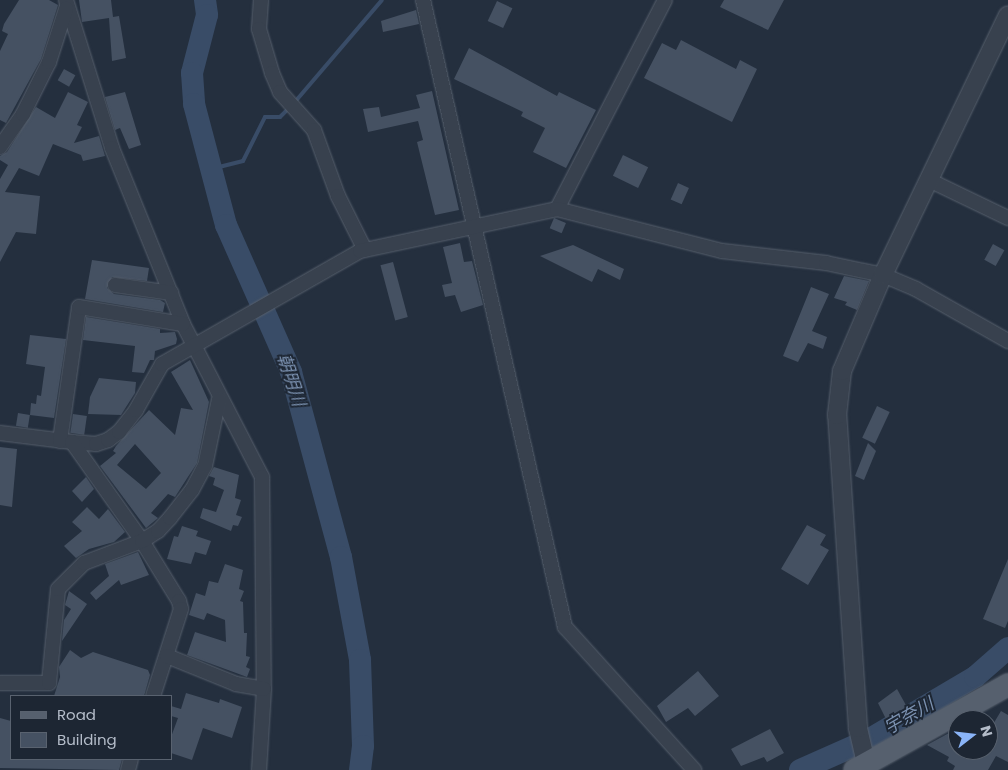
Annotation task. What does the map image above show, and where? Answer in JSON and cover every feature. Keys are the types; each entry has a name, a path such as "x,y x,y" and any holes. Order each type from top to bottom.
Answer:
{"main road":[{"path":"864,759 1008,685"}],"street":[{"path":"261,0 259,29 280,92 314,130 338,196 363,250"},
{"path":"423,0 565,627 694,770"},
{"path":"557,209 665,0"},
{"path":"0,147 23,114 49,62 66,3"},
{"path":"66,3 112,148 183,324 219,399 256,462 264,493 261,570 264,690 259,770"},
{"path":"864,759 837,414 842,372 883,275 1008,15"},
{"path":"929,180 1008,218"},
{"path":"0,434 96,444 119,432 162,364 194,348 363,250 557,209 722,251 826,263 883,275 916,289 1008,341"},
{"path":"115,285 171,293"},
{"path":"153,695 181,609 179,601 142,541 66,442 79,307 183,324"},
{"path":"0,684 50,682 58,589 84,563 142,541 158,531 192,490 205,466 213,437 219,399"},
{"path":"167,656 236,684 264,690"}],"building":[{"path":"19,0 49,0 58,5 41,59 6,123 0,120 0,51 8,34 2,31 4,24"},
{"path":"79,0 111,0 113,17 119,16 126,58 112,61 109,18 82,22"},
{"path":"724,0 784,0 768,30 720,7"},
{"path":"497,1 512,8 503,28 488,21"},
{"path":"416,10 419,24 383,32 381,21"},
{"path":"681,40 736,69 740,60 757,69 732,122 644,78 662,43 676,50"},
{"path":"469,48 557,96 559,92 596,110 566,168 533,152 545,128 521,116 523,112 454,79"},
{"path":"64,69 75,75 69,87 58,80"},
{"path":"432,91 459,210 435,215 417,142 423,140 418,121 368,132 363,109 379,107 381,117 420,108 416,95"},
{"path":"68,92 88,102 77,125 82,127 74,143 99,136 105,156 83,161 81,155 53,144 39,176 19,168 5,192 40,196 36,234 16,232 0,262 0,179 8,165 0,160 0,156 7,152 36,107 55,118"},
{"path":"125,92 141,145 129,149 120,128 115,130 105,97"},
{"path":"623,155 648,167 638,188 613,176"},
{"path":"678,183 689,188 682,204 671,199"},
{"path":"554,218 566,223 562,233 550,228"},
{"path":"460,243 464,262 472,261 483,305 461,312 455,295 445,297 442,285 452,283 443,247"},
{"path":"993,244 1004,250 996,266 984,260"},
{"path":"573,245 624,269 620,280 598,269 592,282 540,256"},
{"path":"92,260 149,268 147,281 112,277 107,288 114,294 160,300 165,303 163,312 85,299"},
{"path":"393,262 408,317 395,320 380,265"},
{"path":"844,276 869,281 857,310 845,305 847,302 834,298"},
{"path":"811,287 829,294 812,331 827,337 823,349 808,343 798,362 783,356"},
{"path":"86,317 160,329 160,333 175,332 176,344 155,351 154,360 150,360 144,373 132,372 135,346 83,340"},
{"path":"30,335 66,339 54,418 30,415 31,403 36,404 37,395 41,396 45,367 26,364"},
{"path":"190,360 209,402 197,463 175,497 168,494 151,513 158,518 146,528 100,466 116,453 113,451 116,446 149,410 175,435 181,408 193,410 171,372","holes":["135,444 161,473 146,489 117,465"]},
{"path":"99,378 136,382 135,393 121,415 88,414 90,397"},
{"path":"877,406 890,412 875,444 862,438"},
{"path":"18,413 30,415 28,428 16,426"},
{"path":"73,414 87,416 84,435 70,433"},
{"path":"868,443 876,451 864,480 855,476"},
{"path":"0,447 17,449 12,507 0,505"},
{"path":"214,467 239,475 235,498 241,500 236,515 242,517 238,526 233,525 231,531 200,518 203,508 216,512 224,490 213,485 215,478 209,476"},
{"path":"86,477 94,489 82,502 72,491"},
{"path":"87,507 99,519 108,509 125,532 114,542 89,549 76,558 64,546 82,531 72,522"},
{"path":"807,525 826,535 820,545 829,550 808,585 781,569"},
{"path":"182,526 198,531 196,536 211,541 206,555 195,552 191,564 167,559 174,536 178,537"},
{"path":"138,552 149,575 121,585 119,580 96,600 90,593 109,576 105,564"},
{"path":"1008,559 1008,621 1005,628 983,619"},
{"path":"225,564 243,570 239,589 244,591 240,601 243,602 244,633 247,633 246,656 250,657 246,667 250,669 247,677 187,655 195,632 226,642 225,620 207,613 204,620 189,615 196,593 205,596 209,581 218,583"},
{"path":"69,591 87,604 62,641 64,620 71,609 65,605"},
{"path":"70,650 81,658 93,652 148,670 150,675 144,695 54,695 60,677 59,667"},
{"path":"698,671 719,696 695,716 688,708 666,722 657,706"},
{"path":"897,689 907,707 886,719 878,703"},
{"path":"186,693 219,703 220,699 242,707 232,738 203,728 192,760 172,753 172,734 178,718 172,716 172,706 181,709"},
{"path":"1001,711 1008,715 1008,762 998,757 998,716"},
{"path":"0,718 10,721 10,760 122,760 119,770 0,768"},
{"path":"770,729 784,753 767,762 764,757 741,766 731,749"},
{"path":"948,734 948,756 927,745"},
{"path":"948,759 994,760 988,770 953,770 955,766 947,761"}],"waterway":[{"name":"朝明川","path":"205,0 207,15 192,73 194,104 226,225 291,372 341,557 360,660 363,746 360,770"},
{"path":"294,103 382,0"},
{"path":"211,169 243,161 265,117 280,117 289,108"},
{"name":"宇奈川","path":"800,770 870,739 975,677 1008,648"}]}
